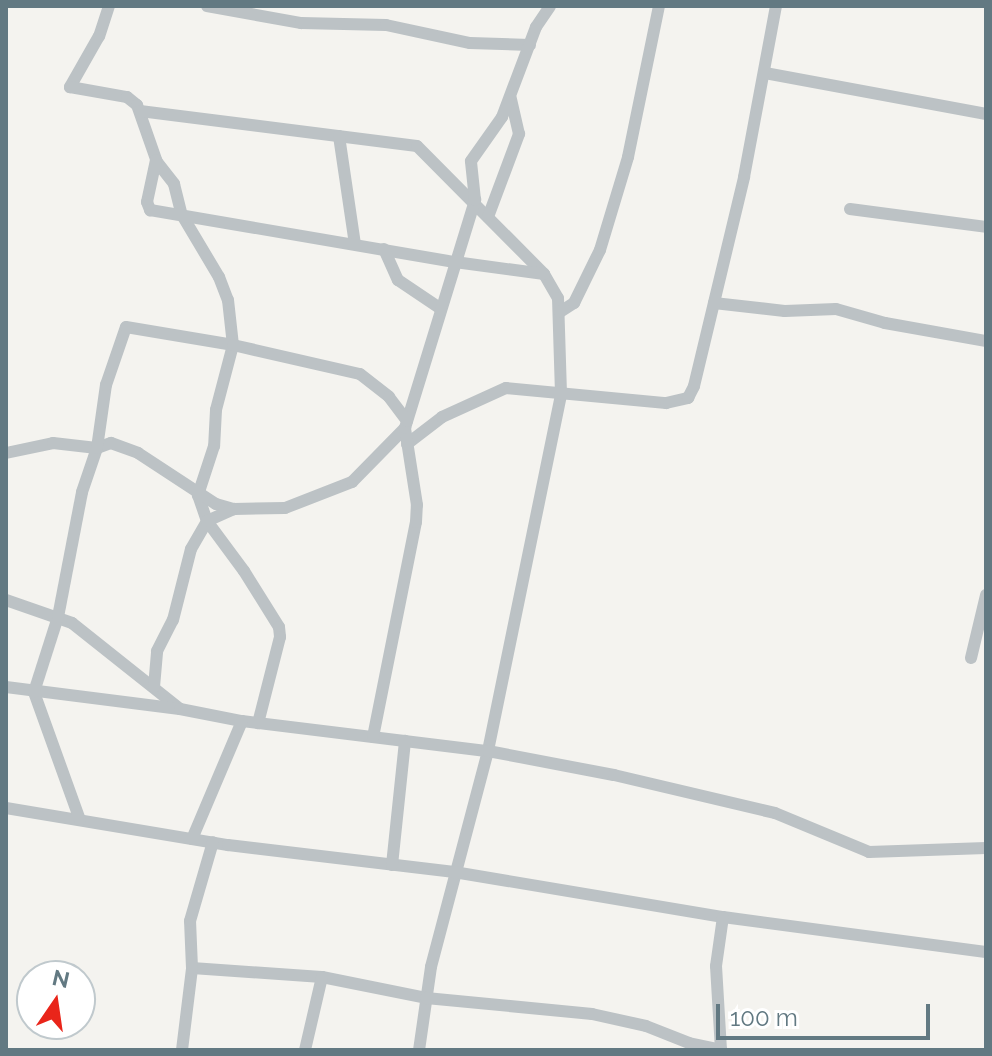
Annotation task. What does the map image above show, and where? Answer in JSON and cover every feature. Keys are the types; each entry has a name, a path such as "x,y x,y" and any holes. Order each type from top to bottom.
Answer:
{"street":[{"path":"109,6 99,36 70,87 127,97 140,111 156,160 174,184 182,215 219,277 228,300 233,345 216,410 214,446 198,495 207,521 244,571 279,627 280,637 258,723"},
{"path":"207,6 301,23 386,25 483,45 530,45"},
{"path":"373,737 416,522 406,424 475,200 471,161 495,128 511,98 530,45 550,6"},
{"path":"560,312 574,303 600,250 628,157 659,6"},
{"path":"407,444 442,417 506,388 666,403 688,398 694,386 714,303 765,73 776,6"},
{"path":"765,73 986,114"},
{"path":"488,217 519,134 511,98"},
{"path":"140,111 423,148 475,200 554,288 560,312 561,395 488,751 454,872 426,998 419,1050"},
{"path":"339,136 355,244"},
{"path":"156,160 148,207 160,213 544,274"},
{"path":"850,209 986,227"},
{"path":"384,249 398,280 441,309"},
{"path":"714,303 785,311 836,309 885,323 986,341"},
{"path":"80,820 34,692 58,617 79,503 97,448 106,385 127,326 233,345 360,374 389,397 406,424"},
{"path":"154,687 157,651 173,620 191,549 207,521 234,509 294,506 346,486 406,424"},
{"path":"6,453 53,443 97,448 109,443 131,450 198,495 234,509"},
{"path":"971,658 986,595"},
{"path":"6,600 58,617 86,632 180,709"},
{"path":"6,687 180,709 242,721 488,751 614,775 775,813 869,852 986,848"},
{"path":"192,839 242,721"},
{"path":"392,865 405,741"},
{"path":"6,808 192,839 454,872 723,917 986,952"},
{"path":"182,1050 192,968 190,921 213,842"},
{"path":"192,968 322,977 426,998 592,1014 646,1026 689,1043 721,1050 716,966 723,917"},
{"path":"305,1050 322,977"}]}
